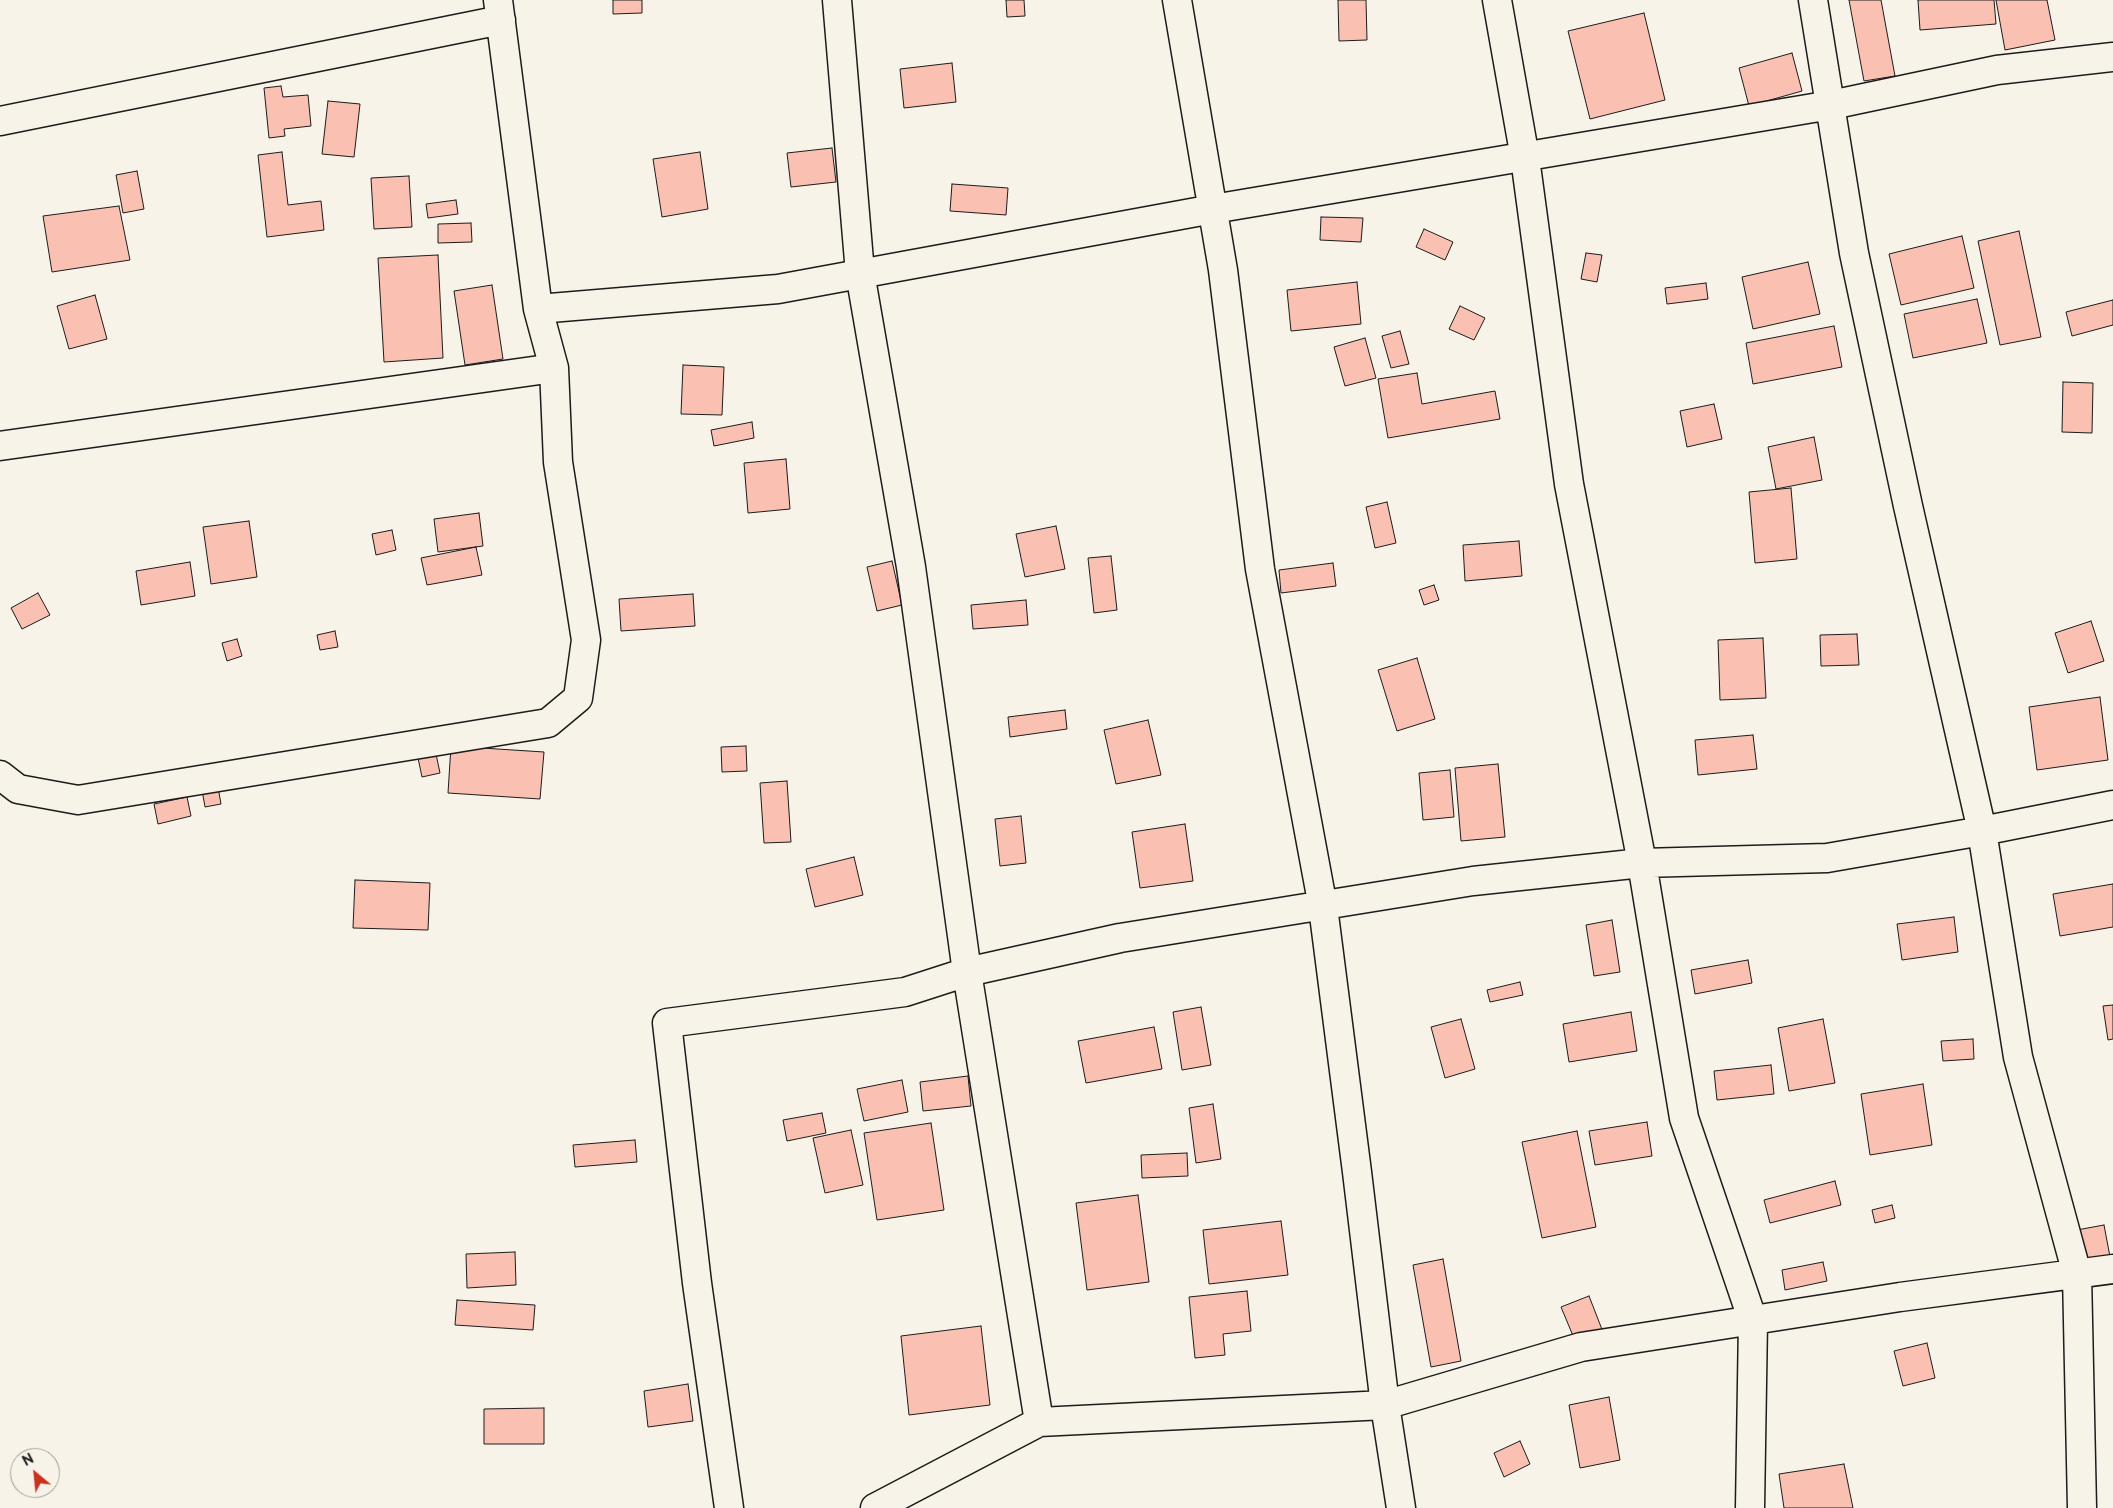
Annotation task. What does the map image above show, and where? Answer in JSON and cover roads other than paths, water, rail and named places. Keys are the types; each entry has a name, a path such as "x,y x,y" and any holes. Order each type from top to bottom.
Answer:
{"street":[{"path":"837,0 860,273 911,566 967,972 1039,1422"},
{"path":"1177,0 1223,270 1260,569 1322,906 1385,1405 1401,1508"},
{"path":"1497,0 1525,158 1569,484 1642,863 1684,1118 1752,1321 1750,1508"},
{"path":"1813,0 1854,253 1908,506 1982,831 2018,1057 2077,1274 2082,1508"},
{"path":"0,121 500,10 538,309 554,368 558,462 586,640 578,698 548,723 78,800 18,789 0,775"},
{"path":"538,309 778,288 1213,209 1831,106 1997,70 2113,57"},
{"path":"0,446 554,368"},
{"path":"729,1508 697,1283 667,1023 905,992 967,972 1120,938 1473,881 1642,863 1827,858 1982,831 2113,804"},
{"path":"875,1508 1039,1422 1385,1405 1582,1347 1900,1297 2113,1269"}]}
